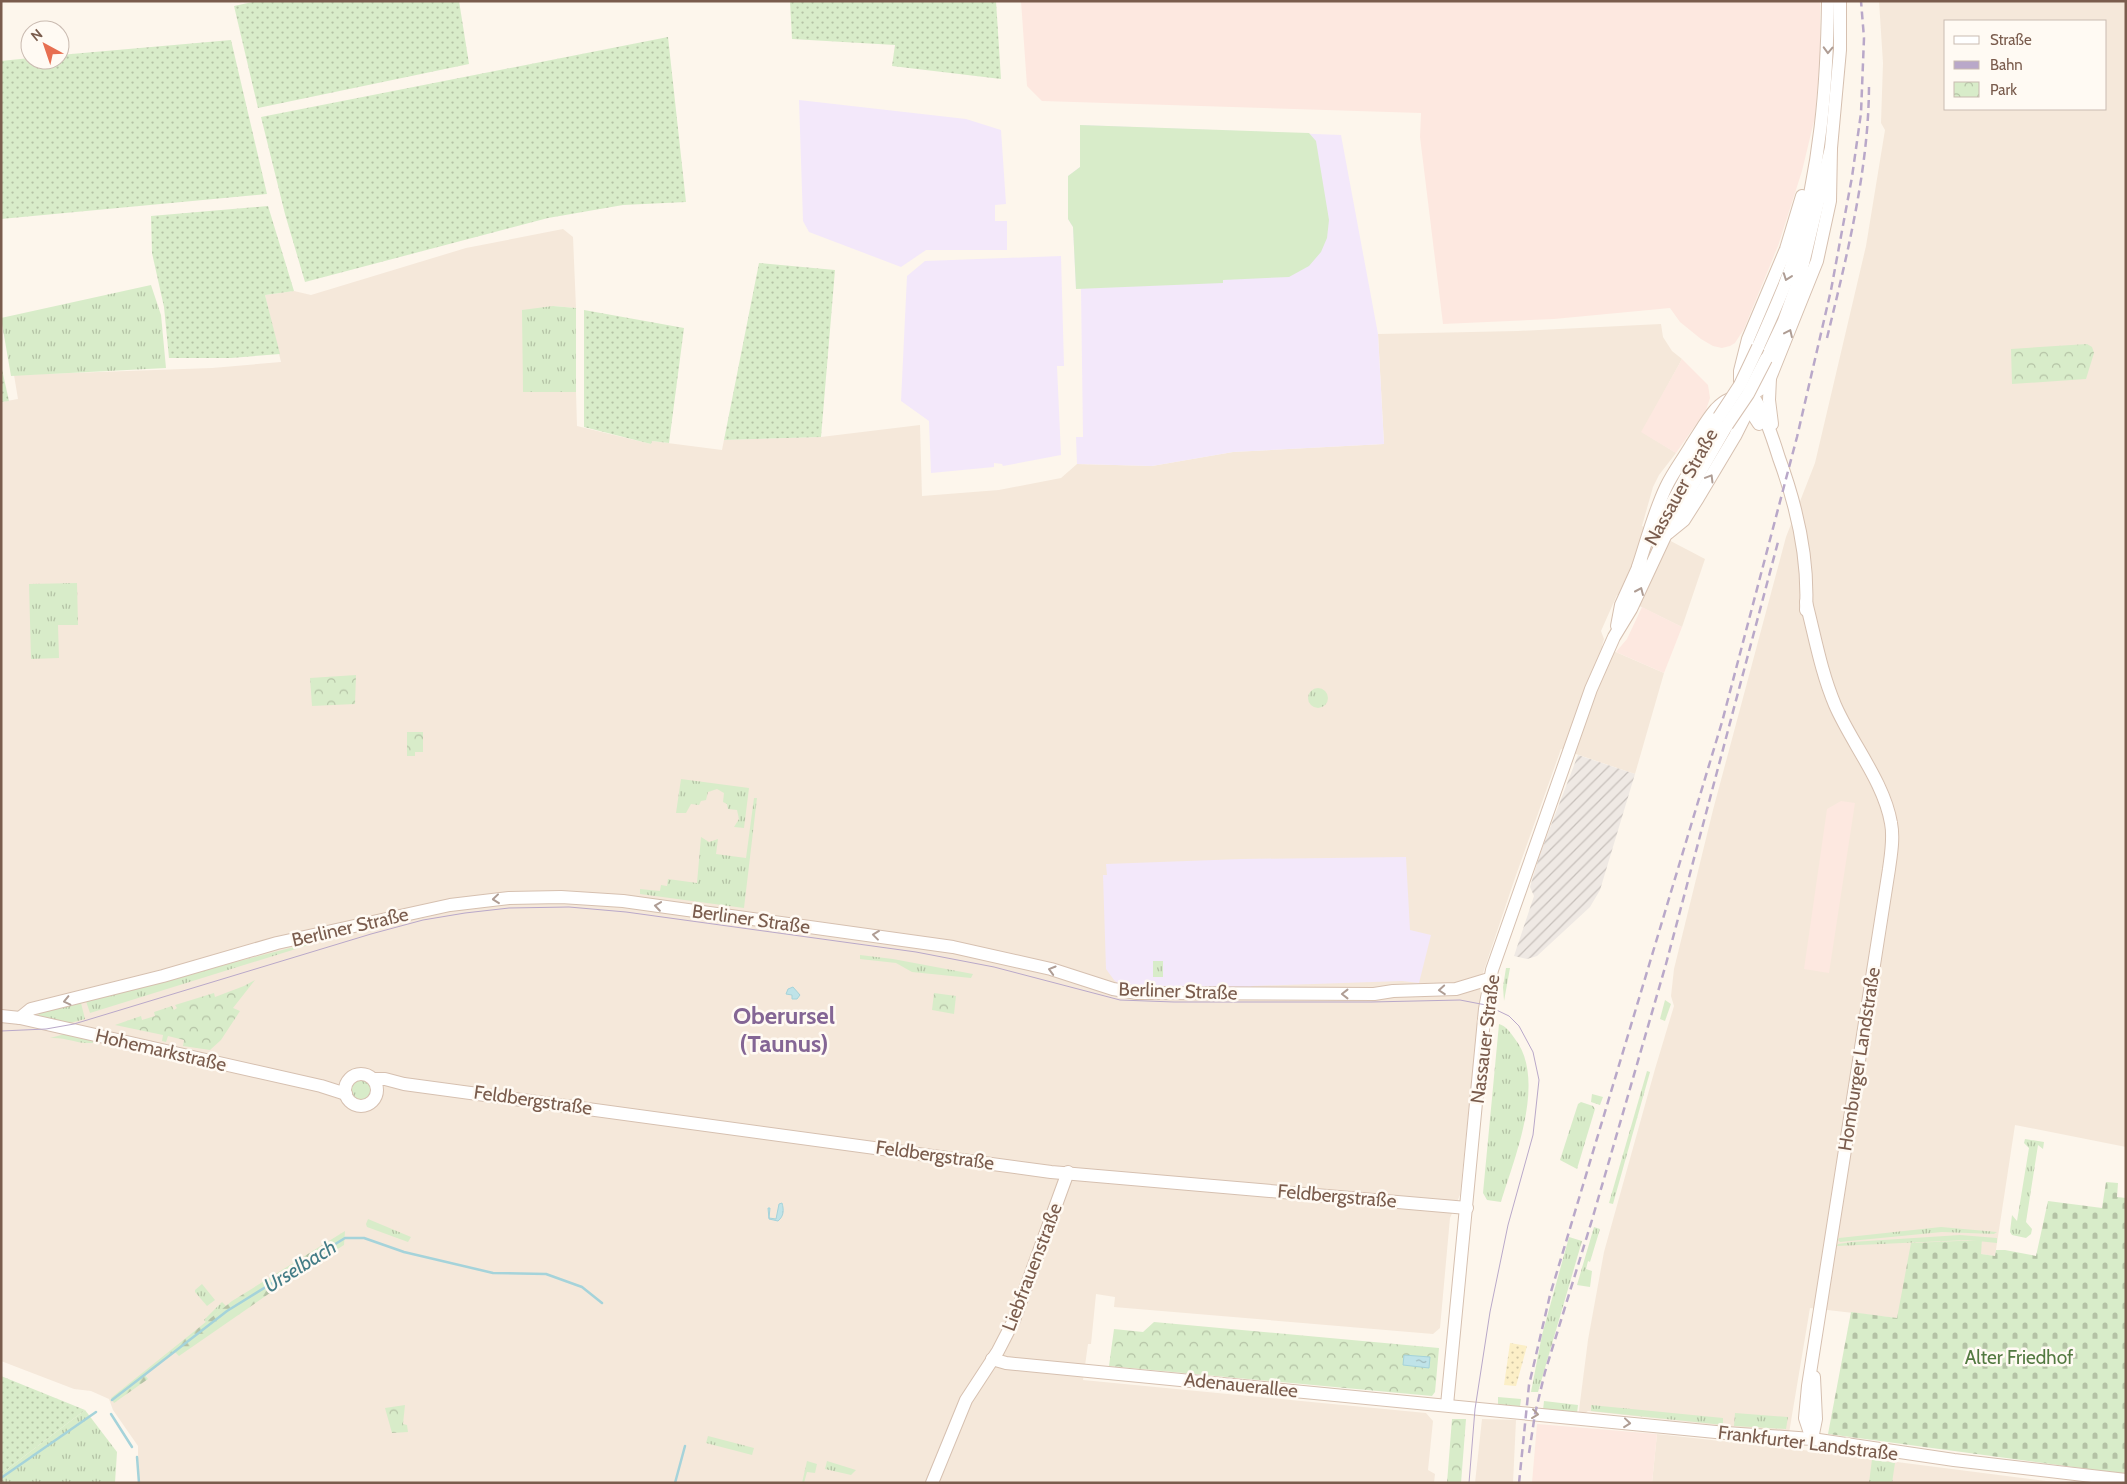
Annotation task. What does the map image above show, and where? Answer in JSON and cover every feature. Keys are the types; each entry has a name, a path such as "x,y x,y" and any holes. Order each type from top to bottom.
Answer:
{"main road":[{"path":"1638,567 1667,485 1704,426 1717,408 1730,398 1747,399 1760,391 1770,378 1817,261 1830,201 1825,146 1828,1"},
{"path":"1777,452 1747,399 1740,371 1748,339 1786,249 1825,146 1840,50 1840,1"},
{"name":"Nassauer Straße","path":"1447,1405 1490,979 1583,712 1616,633 1631,609 1664,536 1723,421 1777,305 1796,252 1825,146"},
{"name":"Nassauer Straße","path":"1616,633 1621,605 1638,567 1723,421 1748,394 1784,321 1800,276 1825,146"},
{"path":"1770,378 1770,414 1777,452"},
{"path":"1664,536 1684,520 1735,436 1747,399"},
{"name":"Homburger Landstraße","path":"1747,399 1771,433 1793,498 1802,537 1806,602 1805,625 1815,671 1830,710 1847,739 1861,756 1880,790 1888,812 1892,834 1891,852 1811,1367 1805,1418 1812,1440"},
{"path":"1735,436 1750,428 1764,432"},
{"name":"Berliner Straße","path":"20,1018 31,1009 114,989 268,946 364,923 467,902 561,896 623,901 953,947 1052,969 1113,989 1138,992 1374,994 1393,991 1456,989 1490,979"},
{"name":"Hohemarkstraße","path":"1,1016 20,1018 321,1086 346,1089"},
{"path":"358,1074 367,1075 373,1079 377,1087 377,1094 371,1103 360,1106 350,1101 346,1089 353,1076 358,1074"},
{"name":"Feldbergstraße","path":"373,1079 385,1079 404,1084 1068,1172 1467,1208"},
{"name":"Feldbergstraße","path":"377,1094 404,1084"},
{"name":"Liebfrauenstraße","path":"932,1483 966,1400 992,1359 1018,1311 1068,1172"},
{"name":"Adenauerallee","path":"992,1359 1006,1362 1491,1410"},
{"name":"Frankfurter Landstraße","path":"1491,1410 1812,1440 1924,1456 2126,1480"}],"shaded area":[{"path":"1021,1 1820,1 1820,58 1815,117 1802,171 1778,246 1744,329 1735,343 1730,346 1722,348 1713,346 1701,339 1680,322 1670,308 1554,319 1443,324 1420,137 1421,113 1042,101 1027,86"},
{"path":"1879,1 2126,1 2126,1147 2015,1125 1995,1256 1980,1254 1982,1240 1897,1318 1810,1308 1789,1433 1588,1411 1578,1418 1588,1340 1604,1252 1674,1006 1671,996 1674,969 1713,810 1786,537 1815,463 1866,246 1885,130 1881,123 1883,63"},
{"path":"799,100 966,119 1001,130 1006,204 995,205 995,221 1007,221 1007,250 926,250 901,267 809,232 803,221"},
{"path":"1080,125 1341,135 1378,334 1384,444 1233,452 1152,466 1077,464 1076,437 1083,437 1081,289 1076,289 1073,227 1068,219 1068,176 1080,167"},
{"path":"563,229 573,237 576,308 553,306 523,392 576,392 577,426 651,444 652,441 722,450 724,440 821,437 920,425 922,496 999,490 1061,478 1077,464 1152,466 1233,452 1384,444 1378,334 1518,331 1661,324 1663,337 1672,351 1682,359 1642,432 1676,453 1659,475 1653,487 1642,526 1705,559 1682,627 1617,595 1601,631 1604,639 1602,646 1664,673 1635,774 1561,749 1515,878 1482,976 1460,1195 1450,1218 1440,1328 1433,1334 1114,1307 1115,1297 1096,1294 1091,1344 1088,1344 1083,1380 1426,1413 1433,1421 1428,1470 1435,1474 1434,1483 138,1483 138,1446 113,1410 109,1399 91,1391 74,1389 1,1361 1,402 18,399 14,375 212,368 281,362 265,295 294,291 311,295 466,248"},
{"path":"1061,256 1064,366 1057,366 1061,455 1003,466 1002,464 994,463 994,467 931,473 929,421 901,401 907,276 925,261"},
{"path":"1682,359 1708,385 1710,398 1706,410 1676,453 1641,432"},
{"path":"1642,607 1682,627 1664,673 1616,652 1627,639"},
{"path":"1578,755 1635,774 1600,890 1590,907 1537,956 1527,959 1514,956 1534,896 1530,887 1540,854"},
{"path":"1841,801 1855,803 1829,973 1804,969 1827,809"},
{"path":"1406,857 1410,930 1431,935 1419,983 1402,981 1253,986 1248,988 1120,985 1106,969 1103,875 1107,875 1106,864 1241,859"},
{"path":"1482,1419 1516,1420 1513,1483 1475,1483"},
{"path":"1537,1424 1657,1434 1652,1483 1532,1483"},
{"path":"1657,1434 1803,1450 2062,1483 1652,1483"}],"green space":[{"path":"257,1 459,1 469,64 258,108 234,6"},
{"path":"790,1 996,1 1001,79 892,66 895,45 792,39"},
{"path":"668,37 686,202 623,205 548,218 305,282 285,214 261,117"},
{"path":"231,40 267,194 1,219 1,61 20,59 20,70 70,70 70,54"},
{"path":"1080,125 1309,133 1316,141 1329,220 1327,238 1321,252 1309,266 1289,277 1223,280 1223,283 1076,289 1073,227 1068,219 1068,176 1080,167"},
{"path":"268,206 294,291 265,295 280,354 231,358 169,358 164,307 152,253 151,216"},
{"path":"759,263 835,270 821,437 724,440"},
{"path":"151,285 161,315 166,368 11,376 1,318"},
{"path":"553,306 576,308 576,392 523,392 522,310"},
{"path":"584,310 684,328 669,443 652,441 651,444 584,427"},
{"path":"2087,344 2092,347 2094,353 2086,379 2012,384 2011,349"},
{"path":"1,365 9,401 1,402"},
{"path":"77,583 78,625 58,625 59,658 31,659 29,584"},
{"path":"356,675 355,704 312,706 310,678"},
{"path":"1318,688 1325,691 1328,698 1325,705 1318,708 1311,705 1308,698 1311,691"},
{"path":"407,732 423,732 423,752 415,752 415,756 407,756"},
{"path":"681,779 749,788 744,828 734,827 739,819 737,810 728,809 727,804 723,802 724,793 717,789 708,792 706,800 701,801 699,805 691,804 686,813 676,813"},
{"path":"754,798 757,798 744,908 640,894 640,889 660,891 661,885 667,886 668,879 697,883 701,837 709,842 718,839 716,854 746,858"},
{"path":"344,934 90,1013 86,1001"},
{"path":"860,955 893,959 973,974 971,978 912,972 896,963 860,959"},
{"path":"1153,961 1163,961 1163,977 1153,977"},
{"path":"1506,968 1510,968 1504,1001 1503,987"},
{"path":"255,980 233,1008 240,1011 221,1040 210,1050 183,1046 184,1040 168,1036 166,1042 162,1041 163,1035 115,1025 141,1016 142,1020 155,1016 154,1012 172,1006 174,1010 177,1008 175,1005 214,993 215,997"},
{"path":"934,993 956,996 954,1014 932,1010"},
{"path":"1665,1000 1671,1004 1665,1021 1660,1019"},
{"path":"81,1003 85,1019 70,1023 38,1016 39,1013"},
{"path":"1499,1024 1506,1028 1515,1039 1524,1056 1528,1076 1525,1120 1501,1202 1487,1200 1483,1193"},
{"path":"65,1034 94,1040 93,1043 87,1043 62,1038 50,1038"},
{"path":"1647,1071 1650,1072 1613,1204 1609,1203"},
{"path":"359,1077 366,1079 373,1087 371,1094 363,1100 356,1099 349,1091 351,1084"},
{"path":"1592,1094 1603,1097 1600,1105 1591,1102"},
{"path":"1581,1102 1593,1106 1595,1109 1577,1169 1560,1160 1578,1104"},
{"path":"2025,1139 2044,1142 2043,1149 2038,1145 2026,1222 2032,1229 2031,1234 2026,1238 2012,1235 2010,1232 2012,1215 2017,1221 2029,1148 2024,1143"},
{"name":"Alter Friedhof","path":"2106,1182 2118,1183 2117,1197 2126,1198 2126,1474 1828,1434 1851,1312 1897,1318 1911,1243 1982,1240 1981,1254 1995,1256 1996,1250 2005,1250 2036,1256 2048,1201 2102,1208"},
{"path":"368,1219 411,1237 408,1242 367,1227"},
{"path":"1594,1227 1600,1229 1586,1269 1592,1271 1590,1287 1577,1285"},
{"path":"1941,1227 1997,1232 1994,1234 1942,1232 1840,1242 1838,1240 1839,1238"},
{"path":"345,1231 344,1245 293,1277 179,1356 174,1351 144,1374 148,1379 114,1403 111,1398 232,1301"},
{"path":"1960,1235 1997,1238 1997,1243 1968,1240 1837,1246 1838,1244 1852,1242"},
{"path":"1569,1237 1582,1241 1538,1392 1531,1392 1542,1335"},
{"path":"202,1284 215,1300 207,1306 195,1292"},
{"path":"222,1302 226,1306 206,1322 204,1320"},
{"path":"1154,1322 1439,1348 1435,1392 1432,1396 1109,1366 1114,1329 1143,1332"},
{"path":"1,1376 85,1410 1,1474"},
{"path":"1498,1397 1521,1399 1520,1407 1498,1405"},
{"path":"1544,1401 1578,1405 1577,1413 1543,1410"},
{"path":"405,1405 403,1424 407,1425 408,1432 392,1433 385,1408"},
{"path":"1591,1405 1723,1418 1723,1425 1591,1411"},
{"path":"85,1410 117,1452 115,1483 1,1483 1,1474"},
{"path":"1735,1413 1788,1417 1786,1429 1734,1426"},
{"path":"1452,1419 1466,1419 1461,1483 1447,1483"},
{"path":"708,1436 754,1448 752,1455 706,1443"},
{"path":"1872,1459 1895,1463 1892,1483 1869,1483"},
{"path":"807,1461 817,1464 815,1473 807,1472 804,1483 802,1483"},
{"path":"827,1461 856,1470 851,1475 825,1469"}],"sand":[{"path":"1510,1343 1527,1346 1516,1386 1504,1385"}],"water":[{"path":"793,987 800,995 797,999 792,999 792,995 786,994 788,989"},
{"path":"782,1203 783,1213 780,1219 778,1221 769,1219 768,1208 770,1208 769,1218 776,1219 779,1204"},
{"path":"1404,1355 1430,1357 1429,1368 1403,1365"}],"waterway":[{"name":"Urselbach","path":"112,1400 227,1311 345,1238 364,1238 404,1252 493,1273 546,1274 582,1287 602,1303"},
{"name":"Urselbach","path":"1,1478 96,1412"},
{"path":"111,1414 132,1447"},
{"name":"Urselbach","path":"675,1483 685,1446"},
{"path":"137,1457 139,1483"}],"tram line":[{"path":"1,1031 46,1029 74,1024 423,920 509,908 569,907 626,912 916,952 994,967 1120,1000 1174,1002 1460,1000 1486,1005 1509,1016 1519,1026 1533,1052 1539,1080 1533,1135 1508,1225 1490,1312 1475,1409 1469,1483"}],"railway":[{"path":"1519,1483 1529,1385 1550,1295 1722,722 1797,437 1831,290 1852,177 1861,113 1864,38 1861,1"},
{"path":"1827,338 1856,212 1865,148 1869,84"},
{"path":"1529,1453 1535,1414 1545,1372 1592,1220 1666,964 1778,542"}],"district":[{"name":"Oberursel (Taunus)","path":"784,1029"}]}
